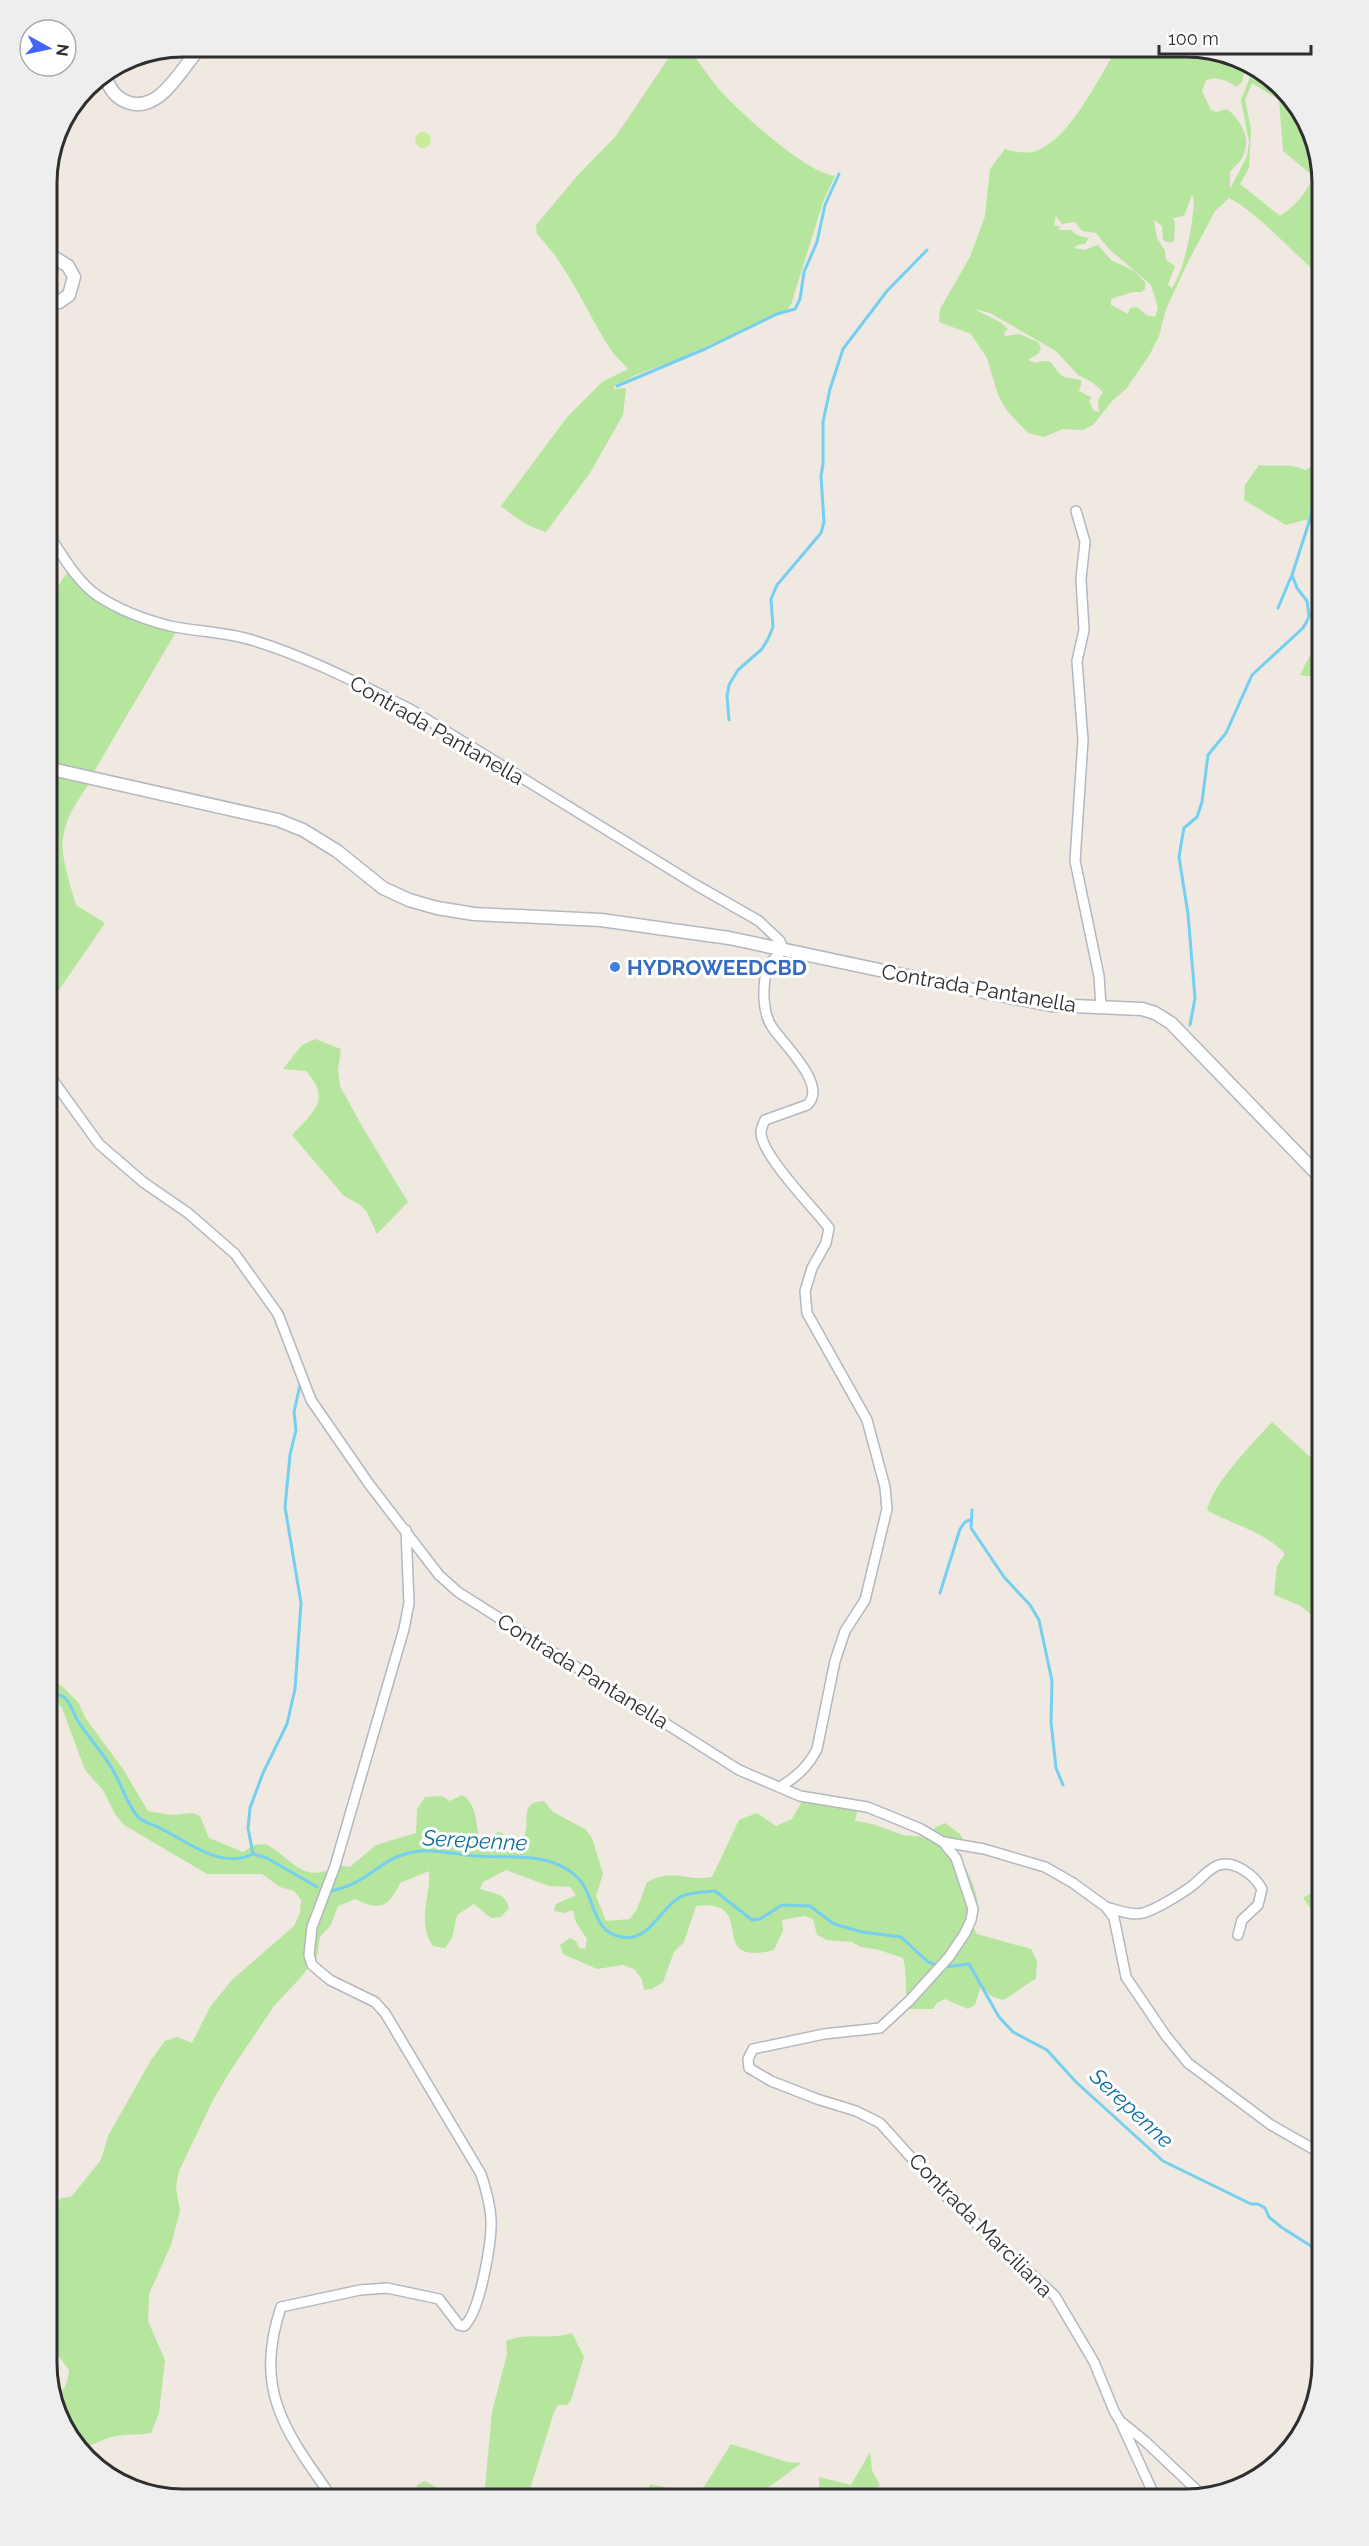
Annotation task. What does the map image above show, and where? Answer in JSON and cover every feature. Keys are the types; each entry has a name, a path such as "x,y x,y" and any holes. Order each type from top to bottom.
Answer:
{"street":[{"path":"107,82 109,88 120,100 143,105 158,97 192,57"},
{"path":"57,259 68,266 74,277 69,295 57,302"},
{"path":"1076,511 1085,542 1081,579 1084,630 1077,661 1083,740 1075,861 1099,976 1101,1007"},
{"name":"Contrada Pantanella","path":"57,547 72,570 97,596 137,615 170,626 253,640 313,661 410,709 696,885 759,921 780,941 783,950"},
{"name":"Contrada Pantanella","path":"57,770 278,820 303,830 337,851 383,888 409,900 437,908 474,914 602,920 729,938 1039,1002 1142,1009 1155,1013 1171,1023 1312,1168"},
{"path":"780,1787 798,1776 817,1749 835,1661 845,1631 865,1600 887,1509 885,1487 867,1420 807,1313 805,1291 812,1268 826,1243 829,1228 797,1192 764,1146 761,1133 765,1120 807,1106 814,1094 808,1076 770,1025 765,1007 764,986 768,965 783,950"},
{"name":"Contrada Pantanella","path":"57,1086 99,1144 143,1182 188,1213 235,1254 278,1314 310,1400 369,1484 439,1575 481,1609 531,1637 739,1770 800,1796 867,1807 921,1829 943,1842 956,1858 973,1909 971,1920 949,1957 909,2001 880,2028 824,2034 753,2049 748,2059 749,2068 771,2081 817,2099"},
{"path":"326,2489 288,2432 275,2403 269,2371 281,2307 360,2290 387,2288 439,2299 459,2325 464,2326 473,2315 485,2271 491,2221 488,2195 481,2174 396,2028 375,2002 330,1980 312,1965 309,1956 312,1927 335,1866 404,1629 409,1603 406,1530"},
{"path":"943,1842 984,1849 1045,1867 1073,1883 1106,1907 1114,1918 1126,1977 1166,2036 1188,2063 1272,2125 1312,2148"},
{"path":"1106,1907 1143,1913 1191,1887 1214,1868 1227,1865 1238,1868 1258,1882 1262,1889 1258,1905 1242,1920 1238,1935"},
{"name":"Contrada Marciliana","path":"817,2099 856,2111 880,2123 944,2193 1055,2296 1094,2362 1113,2411 1120,2421 1195,2488"},
{"path":"1120,2421 1151,2489"}],"green space":[{"path":"669,57 695,57 718,88 773,140 807,164 835,176 823,202 791,305 787,310 614,386 614,389 626,388 623,415 590,473 546,532 522,522 501,506 568,416 602,382 628,369 609,347 567,273 537,234 536,225 578,175 616,136"},
{"path":"1112,57 1195,57 1211,59 1244,71 1242,82 1236,87 1222,79 1214,78 1206,80 1202,91 1211,110 1217,112 1227,109 1241,126 1246,139 1244,154 1230,172 1230,189 1247,156 1249,142 1241,100 1250,75 1263,83 1286,106 1295,120 1310,158 1312,175 1283,151 1279,100 1252,83 1245,100 1251,129 1249,168 1240,184 1280,216 1300,199 1312,178 1312,269 1265,224 1229,198 1215,211 1166,309 1159,336 1150,354 1126,389 1113,400 1093,425 1083,430 1063,429 1044,437 1028,433 1007,411 998,395 987,358 971,334 939,322 940,309 970,257 985,216 990,169 1005,149 1029,152 1049,144 1061,133 1083,105","holes":["1192,195 1194,200 1188,246 1181,270 1172,288 1168,285 1175,266 1166,260 1165,251 1157,238 1154,220 1162,226 1163,240 1170,243 1174,241 1173,218 1184,216","1056,216 1062,224 1075,222 1082,231 1096,233 1109,249 1151,285 1158,308 1155,317 1146,315 1137,307 1130,308 1128,314 1111,305 1111,299 1133,292 1141,292 1145,289 1145,282 1134,271 1111,260 1098,245 1084,250 1074,248 1085,244 1089,238 1077,235 1071,230 1057,230 1061,227 1054,225","974,309 990,313 1056,351 1078,375 1092,382 1103,392 1098,400 1099,412 1093,410 1089,401 1092,398 1079,391 1082,381 1063,376 1051,362 1035,363 1028,360 1038,354 1041,349 1038,342 1019,334 1005,336 1004,332 1008,329 1000,322"]},
{"path":"420,132 426,132 431,140 429,146 420,148 415,143 415,137"},
{"path":"1259,465 1288,466 1305,470 1312,467 1312,522 1305,520 1286,525 1244,500 1245,485"},
{"path":"67,573 91,594 117,610 176,632 93,773 57,763 57,587"},
{"path":"1312,651 1312,677 1300,675"},
{"path":"57,773 91,781 70,814 65,828 63,854 76,905 105,923 57,993"},
{"path":"315,1039 341,1049 338,1070 340,1086 408,1202 377,1234 367,1212 359,1204 344,1196 292,1135 313,1112 319,1098 318,1090 306,1071 283,1069 302,1045"},
{"path":"1272,1422 1312,1459 1312,1615 1301,1606 1274,1595 1277,1566 1285,1554 1258,1534 1207,1510 1217,1488 1244,1452"},
{"path":"57,1683 78,1702 86,1719 123,1769 148,1811 171,1815 193,1813 200,1816 209,1838 243,1852 254,1845 266,1844 308,1872 326,1871 338,1865 350,1867 376,1845 416,1833 417,1809 425,1797 442,1796 450,1801 462,1795 472,1806 483,1846 498,1832 503,1833 504,1845 513,1848 525,1834 529,1807 534,1803 544,1801 553,1812 585,1829 592,1838 603,1874 596,1896 606,1921 630,1919 637,1909 647,1882 673,1875 695,1878 712,1877 739,1820 757,1813 776,1826 792,1819 801,1803 810,1801 858,1808 855,1821 926,1839 936,1827 945,1823 960,1834 964,1841 953,1848 965,1867 976,1892 977,1906 969,1919 977,1934 1031,1949 1037,1961 1036,1979 1003,2000 991,1996 981,1986 975,2005 968,2009 945,1999 937,2003 933,2009 908,2009 903,1958 861,1947 852,1942 827,1940 817,1935 813,1919 805,1916 782,1920 783,1931 774,1950 753,1953 741,1950 735,1942 731,1921 726,1912 715,1906 696,1906 684,1942 674,1952 663,1982 652,1989 644,1990 642,1979 634,1969 623,1965 597,1969 563,1954 560,1945 570,1938 576,1941 579,1948 585,1949 587,1939 576,1922 573,1910 564,1913 554,1911 556,1904 576,1895 570,1887 549,1886 506,1870 483,1882 480,1889 502,1896 509,1908 501,1917 491,1918 474,1904 457,1915 452,1938 445,1948 433,1946 425,1928 429,1871 400,1883 392,1897 382,1905 371,1905 356,1899 338,1906 331,1925 320,1937 317,1956 274,2006 231,2070 214,2098 179,2171 176,2187 180,2211 171,2245 149,2294 148,2321 165,2360 159,2413 151,2433 120,2435 88,2446 74,2426 60,2393 68,2379 69,2370 57,2354 57,2203 61,2198 71,2197 101,2160 108,2136 151,2060 165,2041 177,2037 192,2043 210,2007 232,1980 294,1926 300,1913 301,1900 294,1891 280,1887 262,1874 207,1874 124,1825 115,1814 103,1790 85,1770 62,1708 58,1704"},
{"path":"1312,1893 1312,1910 1303,1898"},
{"path":"572,2333 584,2357 571,2400 567,2405 558,2405 554,2412 530,2489 482,2489 485,2487 492,2412 507,2354 506,2341 522,2337"},
{"path":"731,2444 787,2462 801,2463 765,2489 703,2489"},
{"path":"870,2452 872,2470 880,2486 873,2489 819,2489 819,2477 851,2485"},
{"path":"425,2481 440,2489 417,2489 417,2485"},
{"path":"650,2484 673,2489 648,2489"}],"waterway":[{"path":"617,386 705,349 777,314 795,309 800,299 804,272 817,242 825,205 839,174"},
{"path":"729,720 727,696 729,685 738,670 762,649 768,639 773,627 771,599 777,585 821,533 824,522 821,476 823,422 830,389 843,349 887,291 927,250"},
{"path":"1190,1025 1195,998 1188,914 1179,857 1184,828 1197,817 1202,802 1208,755 1226,733 1252,675 1303,628 1309,616 1307,601 1297,588 1292,575 1312,510"},
{"path":"1278,608 1291,577"},
{"path":"253,1854 248,1828 250,1808 263,1773 287,1724 295,1689 301,1603 285,1507 290,1455 296,1430 294,1412 300,1385"},
{"path":"972,1510 971,1528 1004,1577 1030,1605 1039,1620 1052,1681 1051,1722 1056,1768 1063,1785"},
{"path":"940,1593 960,1529 965,1522 970,1520"},
{"name":"Serepenne","path":"57,1694 68,1701 82,1728 111,1767 131,1808 141,1820 193,1847 217,1856 229,1859 253,1854 267,1858 317,1887"},
{"name":"Serepenne","path":"331,1891 353,1884 393,1858 419,1851 530,1858 556,1864 579,1879 599,1922 612,1934 622,1937 640,1934 680,1897 715,1891 752,1920 760,1919 782,1905 810,1906 834,1924 862,1932 901,1937 928,1962 937,1965"},
{"name":"Serepenne","path":"945,1967 969,1964 999,2017 1013,2032 1047,2050 1076,2082 1163,2161 1251,2204 1258,2204 1265,2208 1269,2217 1281,2227 1312,2247"}],"place":[{"name":"HYDROWEEDCBD","path":"615,967"}]}
